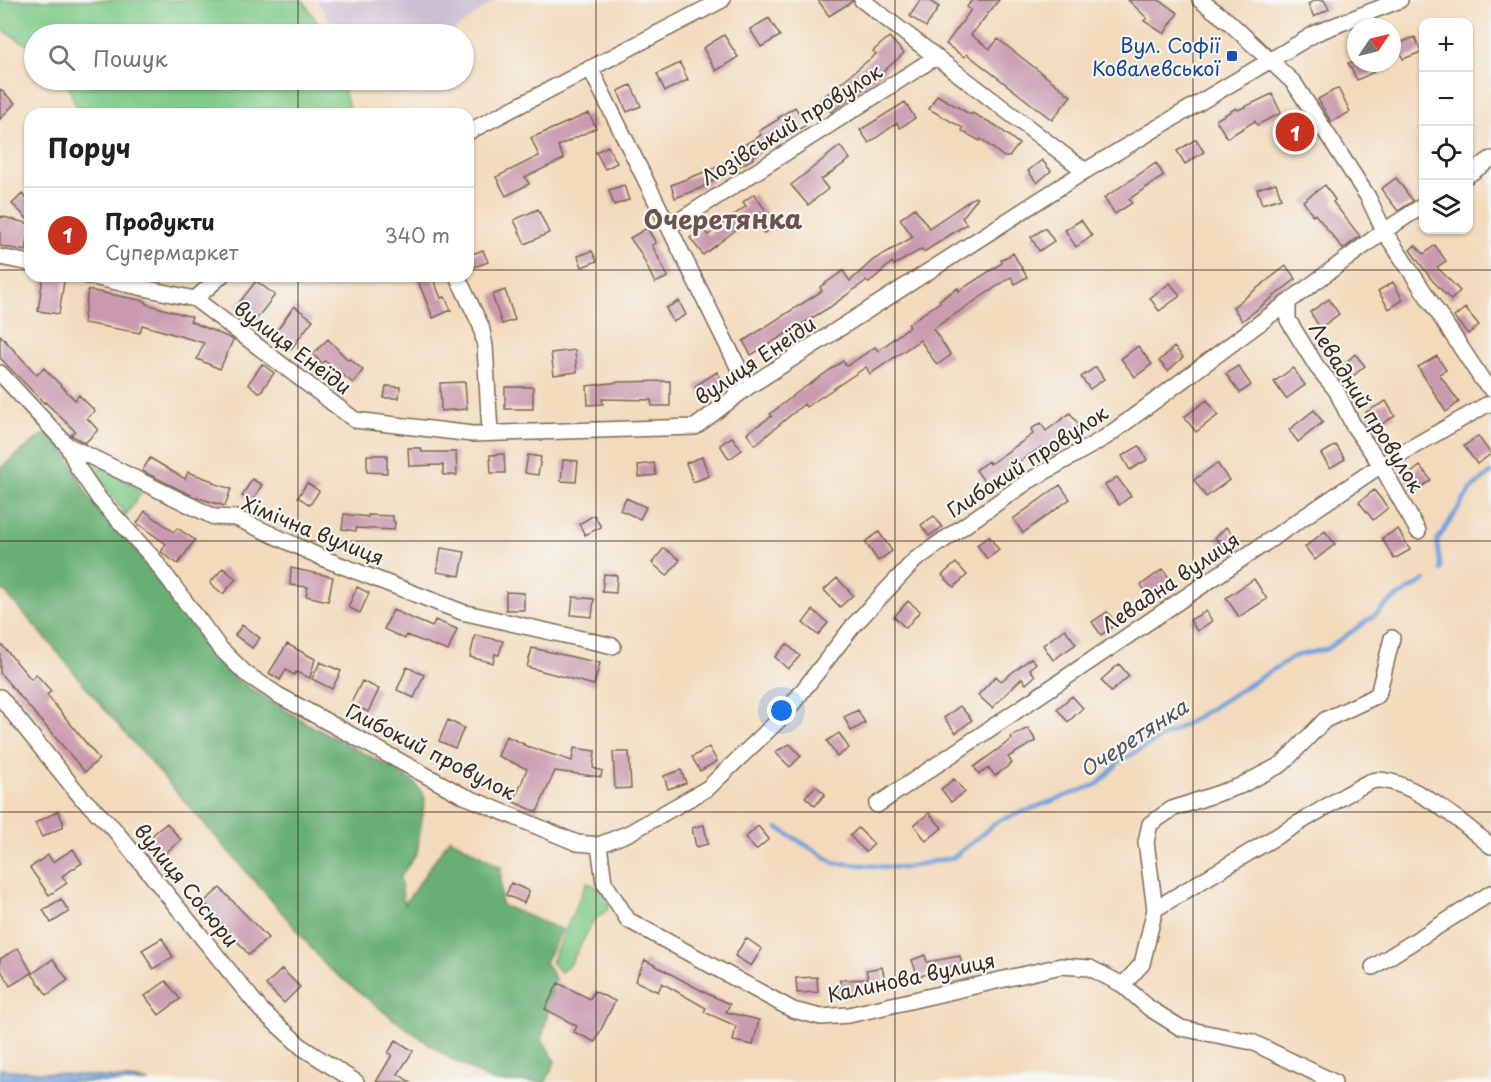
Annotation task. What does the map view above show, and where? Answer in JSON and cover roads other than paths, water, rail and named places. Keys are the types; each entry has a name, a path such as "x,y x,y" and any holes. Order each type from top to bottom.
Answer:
{"street":[{"path":"474,129 722,0"},
{"path":"862,0 1085,171"},
{"path":"1200,0 1229,22 1294,83 1368,197 1384,231 1483,381 1491,388"},
{"name":"вулиця Енеїди","path":"116,282 195,299 355,420 472,434 695,427 748,387 1085,171 1316,33 1380,3 1400,0"},
{"name":"Лозівський провулок","path":"669,227 936,57"},
{"path":"590,68 748,387"},
{"path":"1473,171 1491,159"},
{"name":"Глибокий провулок","path":"67,445 78,468 100,500 152,557 219,646 244,673 462,795 577,843 599,844 629,833 708,788 783,716 853,626 915,560 1026,482 1106,437 1384,231 1419,208"},
{"path":"0,256 24,262"},
{"path":"195,299 214,282"},
{"path":"460,282 481,326 485,346 490,433"},
{"name":"Левадний провулок","path":"1288,304 1288,320 1317,367 1336,390 1353,425 1381,465 1418,531"},
{"name":"Хімічна вулиця","path":"0,373 67,445 214,517 236,518 327,560 462,612 613,646"},
{"name":"Левадна вулиця","path":"877,805 1381,465 1491,404"},
{"path":"1123,985 1142,964 1155,909 1146,842 1150,824 1172,809 1240,786 1282,764 1325,720 1378,695 1392,638"},
{"name":"вулиця Сосюри","path":"0,697 81,797 113,828 261,1010 303,1048 356,1082"},
{"path":"1155,909 1376,779 1402,785 1456,817 1491,846"},
{"name":"Калинова вулиця","path":"599,844 604,882 628,920 793,1010 821,1017 849,1015 1061,966 1090,968 1123,985 1149,1008 1181,1028 1252,1042 1334,1082"},
{"path":"1373,967 1491,893"}],"water":[{"path":"0,1069 141,1080 150,1082 0,1082"}],"waterway":[{"name":"Очеретянка","path":"1441,570 1437,541 1471,489 1491,473"},
{"name":"Очеретянка","path":"778,828 835,863 903,868 954,857 998,821 1098,784 1120,761 1189,722 1295,656 1327,649 1391,601 1425,580"}],"place":[{"name":"Вул. Софії Ковалевської","path":"1232,56"},
{"name":"Продукти","path":"1295,132"}],"district":[{"name":"Очеретянка","path":"723,218"}]}
